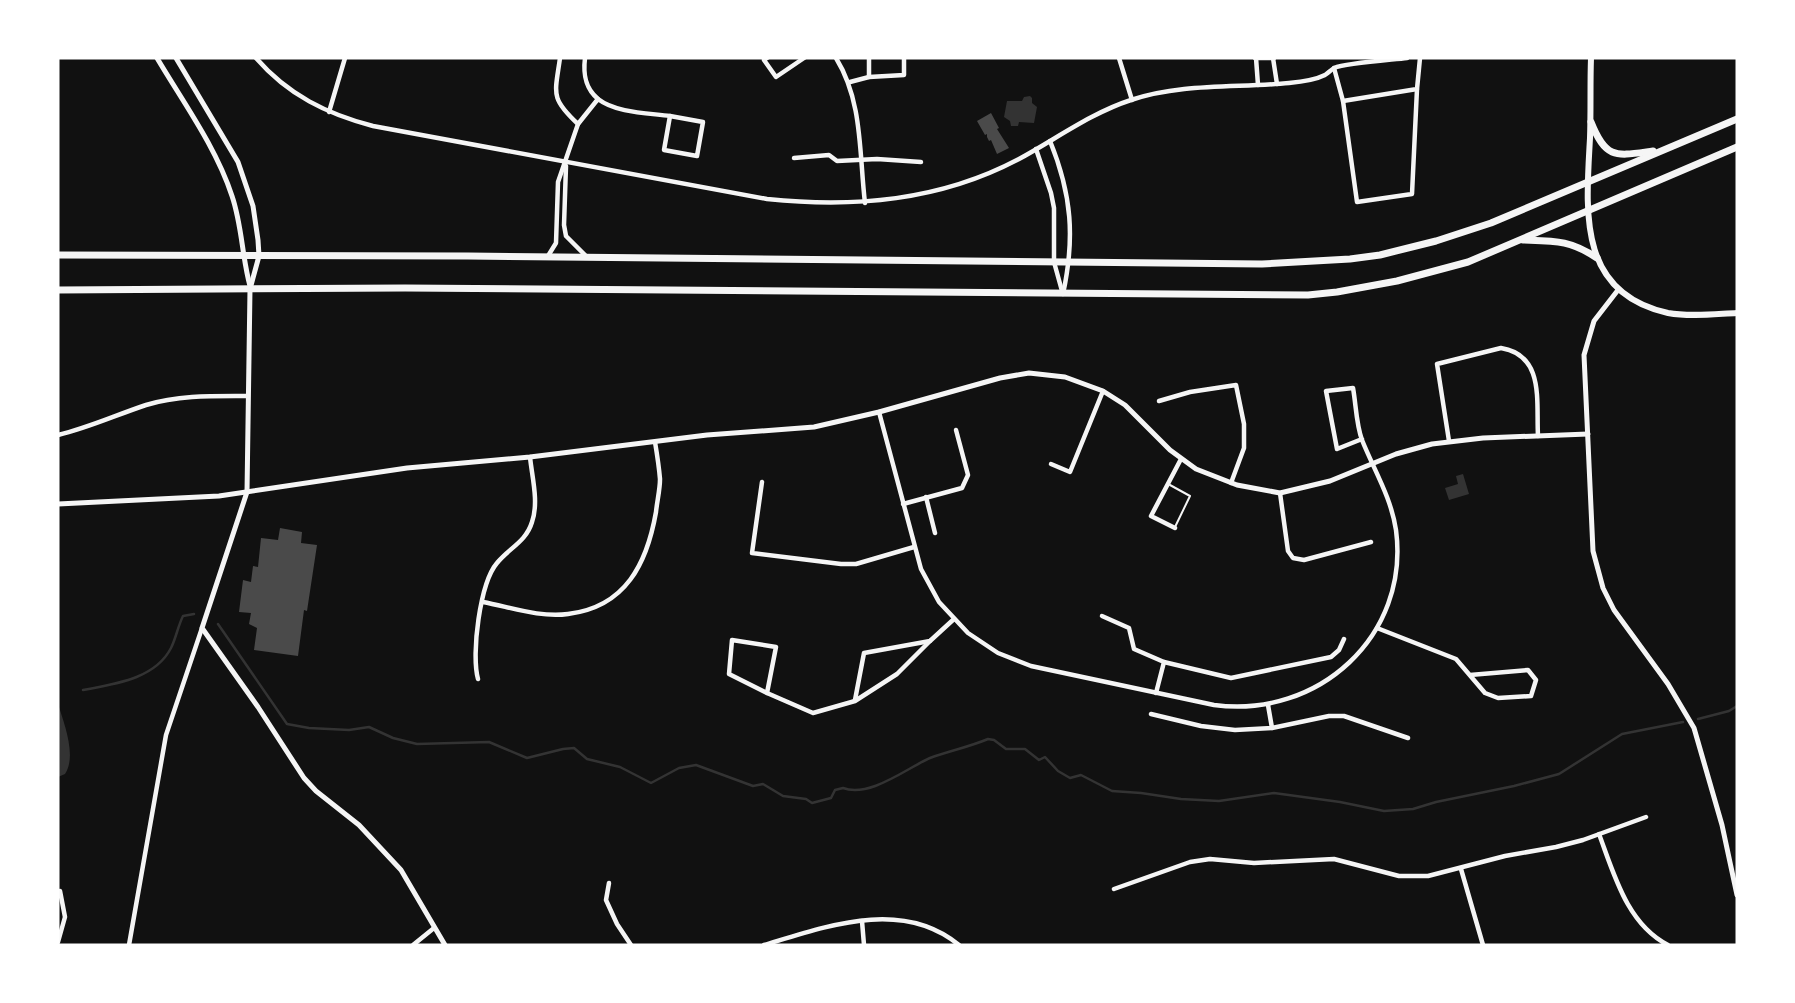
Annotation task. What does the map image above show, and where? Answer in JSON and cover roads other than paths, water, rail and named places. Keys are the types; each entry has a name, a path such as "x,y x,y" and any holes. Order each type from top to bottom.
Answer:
{"highway":[{"path":"58,255 1291,263 1380,255 1464,233 1737,119"},
{"path":"1591,122 1600,142 1607,151 1615,155 1664,149"},
{"path":"58,290 405,288 1247,296 1337,292 1432,273 1468,262 1737,147"},
{"path":"1519,240 1563,241 1597,258"}],"main road":[{"path":"1591,58 1587,212 1597,258 1606,276 1618,290 1635,302 1667,312 1699,315 1737,313"}],"street":[{"path":"157,58 219,165 232,196 250,289"},
{"path":"129,945 166,735 247,492 250,289 259,256 253,206 238,162 176,58"},
{"path":"256,58 289,89 329,112 373,126 767,199 809,204 865,203 944,189 988,173 1103,112 1132,100 1174,91 1277,84 1324,75 1334,68 1407,58"},
{"path":"329,112 345,58"},
{"path":"561,58 557,100 561,108 578,124"},
{"path":"585,58 585,78 589,89 607,105 618,108 670,116 703,122 697,156 664,150 670,116"},
{"path":"767,58 764,60 776,77 801,58"},
{"path":"836,58 850,82 860,134 865,203"},
{"path":"869,58 869,77"},
{"path":"850,82 869,77 904,75 904,58"},
{"path":"1119,58 1132,100"},
{"path":"1258,85 1255,58 1273,58 1277,84"},
{"path":"1334,68 1343,101 1357,202 1412,194 1420,58"},
{"path":"1343,101 1417,89"},
{"path":"547,257 555,248 558,181 578,124 598,99"},
{"path":"1050,141 1067,191 1070,262 1063,294"},
{"path":"1036,149 1054,208 1054,262 1063,294"},
{"path":"793,158 829,155 837,161 860,159 921,162"},
{"path":"565,162 566,236 587,258"},
{"path":"1618,290 1594,321 1585,350 1592,537 1599,578 1614,610 1668,684 1694,728 1722,825 1737,895"},
{"path":"1449,441 1437,365 1502,348 1512,349 1530,363 1534,375 1538,436"},
{"path":"58,504 207,497 407,468 530,457 707,435 814,427 1000,378 1029,373 1065,377 1103,391 1125,405 1181,459 1209,475 1231,483 1280,493 1330,481 1411,449 1449,441 1588,433"},
{"path":"1158,401 1190,392 1236,385 1244,424 1244,448 1231,483"},
{"path":"879,412 914,547 930,587 954,619 984,644 1031,666 1225,706 1268,705 1291,699 1319,686 1345,667 1377,628 1391,593 1397,550 1392,510 1362,439 1353,387 1326,391 1337,449 1362,439"},
{"path":"1051,464 1070,472 1103,391"},
{"path":"58,435 169,399 248,396"},
{"path":"903,504 962,488 968,475 956,430"},
{"path":"483,602 537,613 569,614 596,606 613,597 625,586 644,559 652,534 660,486 656,442"},
{"path":"478,679 474,652 492,570 522,541 532,522 534,498 530,457"},
{"path":"1175,528 1151,516 1181,459"},
{"path":"762,482 752,553 856,564 914,547"},
{"path":"1280,493 1288,551 1293,558 1304,560 1371,542"},
{"path":"926,498 935,533"},
{"path":"1102,616 1129,628 1134,649 1164,662 1231,678 1331,657 1339,650 1344,639"},
{"path":"767,693 776,647 732,640 729,674 767,693 813,713 855,701 897,674 954,619"},
{"path":"202,628 304,778 359,825 392,859 410,884 445,945"},
{"path":"1377,628 1456,659 1485,693 1498,698 1531,695 1536,680 1528,670 1471,675"},
{"path":"855,701 864,653 930,641"},
{"path":"1156,693 1164,662"},
{"path":"1268,705 1272,728"},
{"path":"1151,715 1235,730 1272,728 1329,716 1344,716 1408,738"},
{"path":"1114,889 1189,862 1210,859 1254,863 1334,859 1399,876 1415,877 1556,847 1646,817"},
{"path":"1599,834 1628,907 1646,928 1668,945"},
{"path":"1461,869 1483,945"},
{"path":"609,883 606,900 631,945"},
{"path":"58,942 65,917 60,891"},
{"path":"764,945 820,928 895,919 934,928 959,945"},
{"path":"862,921 864,945"},
{"path":"413,945 434,928"}],"lane":[{"path":"1168,484 1190,496 1175,528"}],"waterway":[{"path":"83,690 133,678 155,667 171,648 183,616 194,614"},
{"path":"218,624 287,724 349,730 369,727 393,738 417,744 489,742 527,758 574,748 587,759 620,767 651,783 679,768 696,765 753,786 763,784 783,796 806,799 812,803 831,798 835,790 876,786 930,758 988,739 1006,749 1025,749 1039,760 1045,757 1058,771 1070,778 1081,775 1112,791 1219,801 1274,793 1384,811 1413,809 1559,774 1622,734 1683,722"},
{"path":"1698,719 1729,711 1737,706"}]}
